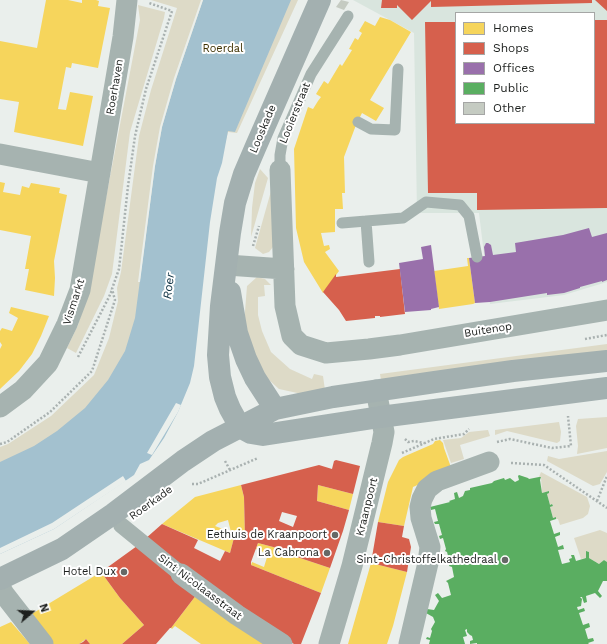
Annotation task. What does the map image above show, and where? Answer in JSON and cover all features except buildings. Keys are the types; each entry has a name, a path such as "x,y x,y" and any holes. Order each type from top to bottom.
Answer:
{"main road":[{"name":"Looskade","path":"240,427 225,397 220,377 218,331 220,306 235,203 244,174 320,0"},
{"name":"Looskade","path":"227,265 237,334 255,378 275,408"},
{"name":"Roerkade","path":"0,579 62,549 113,514 213,441 275,408 376,390 607,360"},
{"path":"240,427 251,433 263,435 380,417 607,388"}],"street":[{"name":"Roerhaven","path":"100,173 123,36 127,0"},
{"path":"0,154 100,173"},
{"name":"Looierstraat","path":"280,170 285,306 288,325 292,336 301,345 326,353 369,349"},
{"name":"Vismarkt","path":"0,407 23,390 48,363 67,324 80,290 100,173"},
{"path":"227,265 284,269"},
{"name":"Buitenop","path":"369,349 607,310"},
{"name":"Kraanpoort","path":"328,644 352,566 384,432 376,390"},
{"path":"409,644 428,563 430,547 421,518 420,507 422,498 427,489 437,481 489,462"},
{"name":"Sint Nicolaasstraat","path":"121,525 181,574 237,615 282,644"},
{"path":"0,587 43,644"}],"lane":[{"name":"Looierstraat","path":"280,170 280,155 283,138 311,74 348,16"},
{"path":"358,122 371,129 395,130 398,69"},
{"path":"342,223 403,218 426,202 460,205 469,216 477,257"},
{"path":"366,221 369,262"}],"path":[{"path":"78,357 112,289"},
{"path":"510,439 552,448 571,446 568,415"},
{"path":"399,455 434,439 464,434 474,424"},
{"path":"408,442 414,441 425,443"},
{"name":"Roerkade","path":"185,484 198,484 262,457"},
{"path":"489,462 544,465 607,508"},
{"path":"597,501 607,476"}],"shaded area":[{"path":"353,0 607,0 607,282 564,295 490,304 479,213 417,213 414,33"}],"green space":[{"name":"Roerdal","path":"151,0 298,0 237,133 228,132 197,255 0,551 0,447 8,444 51,416 94,375 109,338 118,301 117,288 121,272 139,136 151,90 177,8"},
{"path":"138,5 165,12 164,18 130,132 112,274 104,296 76,353 67,348 78,325 88,292 140,20"},
{"path":"260,169 268,178 251,237 255,183"},
{"path":"273,184 273,247 269,252 263,254 255,248"},
{"path":"257,277 265,279 271,285 264,285 265,296 258,297 258,315 262,331 271,352 290,369 312,379 314,374 323,376 325,390 302,394 279,389 259,371 244,324 247,286"},
{"path":"607,344 607,354 381,380 380,374"},
{"path":"607,417 607,448 577,454 578,446 576,426 578,419"},
{"path":"559,422 561,432 560,441 557,443 507,431 495,435 495,430"},
{"path":"488,430 490,436 460,445 464,459 451,463 443,440 461,438 469,432"},
{"path":"607,451 607,472 600,484 593,486 547,461 548,456 559,459"},
{"path":"541,472 587,497 590,506 588,514 583,518 560,525 556,517 553,518 550,507 553,506 552,504 550,505 547,494 549,491 542,493 541,477 539,477"},
{"path":"600,530 607,533 607,562 604,560 599,564 589,558 589,552 587,551 586,558 581,559 574,538"}],"water":[{"name":"Roerdal","path":"203,0 291,0 235,132 228,131 222,163 217,178 210,222 194,366 190,383 178,412 164,438 149,460 140,464 134,475 54,529 0,554 0,462 34,446 57,431 85,408 108,380 125,351 135,318 155,166 162,127 176,79"}],"pier":[{"path":"201,0 203,0 176,79 162,127 155,166 140,282 138,282 153,166 160,127 174,78"},
{"path":"176,403 181,405 178,412 152,455 147,453"},
{"path":"123,476 126,481 54,529 0,554 0,548 52,523"}],"place":[{"name":"Eethuis de Kraanpoort","path":"335,535"},
{"name":"La Cabrona","path":"327,553"},
{"name":"Sint-Christoffelkathedraal","path":"505,560"},
{"name":"Hotel Dux","path":"124,572"}],"water label":[{"name":"Roer","path":"169,286"}]}
